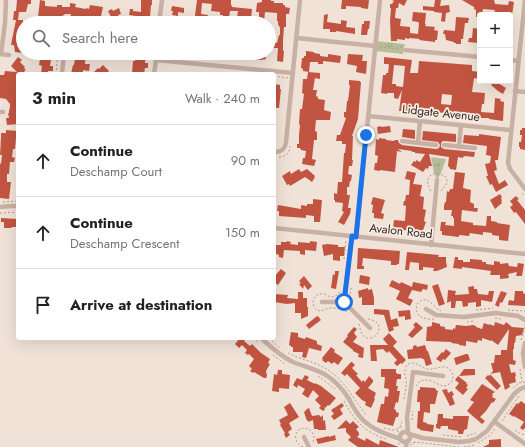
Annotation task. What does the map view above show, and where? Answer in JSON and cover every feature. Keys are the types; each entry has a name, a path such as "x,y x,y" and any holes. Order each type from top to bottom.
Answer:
{"street":[{"path":"6,0 5,23 0,54 9,55"},
{"path":"161,16 162,0"},
{"path":"276,152 283,149 286,145 300,0"},
{"path":"344,302 354,236 377,47 380,0"},
{"path":"525,0 508,166 525,189"},
{"path":"297,38 377,47"},
{"path":"402,49 477,57"},
{"path":"62,72 63,60"},
{"path":"154,72 156,60 273,72"},
{"path":"513,60 518,61"},
{"path":"276,72 293,74"},
{"path":"515,91 525,92"},
{"name":"Lidgate Avenue","path":"368,116 511,130"},
{"path":"418,143 420,121"},
{"path":"459,147 461,125"},
{"path":"402,141 436,145"},
{"path":"444,146 475,148"},
{"path":"431,244 437,180"},
{"path":"0,207 16,206"},
{"name":"Avalon Road","path":"276,228 525,254"},
{"path":"322,302 344,302 370,328"},
{"path":"426,309 436,315 464,317 496,313 518,316 524,321"},
{"path":"260,341 285,358 328,376 344,391 356,412 363,420 372,428 388,437 402,436 459,442 477,438 484,434 495,422 514,394 524,384"},
{"path":"523,343 525,367"},
{"path":"423,438 410,443 404,442 402,436 408,418 412,372 443,376"},
{"path":"495,422 525,444"},
{"path":"402,436 410,437 410,443"},
{"path":"304,437 309,447"}],"path":[{"path":"377,47 402,49"},
{"path":"56,72 57,60"},
{"path":"276,76 288,78"},
{"path":"436,173 438,165"},
{"path":"0,213 16,212"},
{"path":"434,319 419,316 417,313 417,304 422,300 428,300 436,308 443,311"},
{"path":"476,310 493,308"},
{"path":"507,310 525,311"},
{"path":"494,318 506,319"},
{"path":"465,322 479,320"},
{"path":"523,343 525,328 524,321"},
{"path":"271,353 286,364"},
{"path":"404,399 406,379 405,371 407,365 415,363 427,369 445,367 451,370 453,374 452,381 447,386 440,385 432,380 423,380 418,383 415,388"},
{"path":"520,363 524,384"},
{"path":"314,374 336,390"},
{"path":"510,391 516,385 524,384"},
{"path":"501,421 521,395"},
{"path":"344,400 357,422 373,434 388,437"},
{"path":"412,422 413,410"},
{"path":"402,423 402,436"},
{"path":"513,429 525,435"},
{"path":"439,435 463,436 472,435 477,432"},
{"path":"410,443 415,442 459,447"}],"green space":[{"path":"376,41 404,44 403,54 375,51"},
{"path":"431,157 446,159 437,180 434,173"}],"building":[{"path":"17,0 31,0 31,4 28,4 26,12 19,12 18,16 16,16 16,20 13,20 14,11 16,11"},
{"path":"40,0 45,1 45,6 57,7 57,5 62,5 62,7 70,7 70,3 76,4 75,7 86,9 89,9 90,5 103,7 101,16 71,16 71,14 65,14 62,16 38,16"},
{"path":"141,0 152,0 150,16 129,15 130,9 141,12"},
{"path":"197,0 231,0 232,7 252,9 251,16 237,16 238,11 230,11 229,16 223,16 220,15 220,12 211,11 212,4 202,3 201,14 208,16 195,16"},
{"path":"262,0 271,0 274,1 274,3 283,3 285,7 290,8 289,14 286,14 286,27 284,27 283,62 277,61 278,48 276,48 276,43 280,35 280,27 277,21 277,13 265,12 265,16 259,16 259,12 256,12 257,3 262,2"},
{"path":"342,0 369,0 368,9 346,6 346,9 341,9"},
{"path":"392,0 407,0 404,6 399,3 398,8 396,8 395,18 401,19 400,26 410,27 410,33 418,34 419,23 412,21 413,12 426,13 425,26 435,27 434,30 438,31 437,40 435,40 435,42 405,38 405,40 397,39 397,41 391,41 390,4 394,1"},
{"path":"435,0 441,0 440,6 449,5 450,12 446,13 445,22 441,21 442,13 423,10 423,6 434,7"},
{"path":"462,0 494,0 495,4 508,5 509,1 514,2 512,12 495,12 495,10 483,9 482,12 477,12 477,17 474,7"},
{"path":"172,6 184,8 184,13 178,12 178,16 172,15"},
{"path":"119,8 121,14 118,16 110,16 108,11 112,9 113,11"},
{"path":"328,14 327,22 341,24 341,20 347,21 346,27 355,28 355,34 336,31 330,32 330,29 323,29 324,15"},
{"path":"456,17 469,18 468,23 465,23 461,44 456,44 446,40 445,34 443,34 444,30 455,31"},
{"path":"16,20 16,52 14,45 11,45"},
{"path":"364,21 370,21 369,29 367,35 361,35 362,24 364,24"},
{"path":"473,28 477,29 477,43 468,42 469,38 472,38"},
{"path":"306,51 320,54 320,56 328,57 328,54 341,56 340,63 323,61 323,64 318,64 318,62 310,62 309,72 303,71 301,68 302,58 306,56"},
{"path":"348,54 363,55 362,61 367,61 366,74 356,72 357,66 347,64"},
{"path":"384,57 412,60 410,73 418,73 419,61 472,65 472,71 477,72 477,78 474,78 472,92 485,93 484,104 482,104 481,112 494,113 495,98 501,99 500,101 504,102 503,121 489,118 474,118 474,115 464,114 435,112 435,114 399,111 402,90 398,99 394,98 394,93 381,93 383,75 388,73 388,64 384,64","holes":["394,65 405,66 403,87 392,84","442,94 452,95 451,105 441,104"]},
{"path":"16,60 22,60 20,62 26,70 24,71 25,72 17,72 11,66"},
{"path":"40,60 51,60 50,66 53,66 53,71 41,72 42,66 39,65"},
{"path":"75,60 85,60 85,64 90,64 89,71 83,70 83,72 71,72"},
{"path":"145,60 145,63 148,63 148,68 145,68 144,72 132,72 133,61"},
{"path":"103,65 109,71 94,72 98,68 99,69"},
{"path":"5,71 17,72 16,124 7,125 6,118 9,118 8,113 10,104 6,99 0,98 0,75 4,75"},
{"path":"308,72 320,73 320,79 315,78 313,90 317,90 316,96 318,99 325,100 324,110 331,112 330,120 316,120 315,131 317,132 317,140 314,140 312,159 316,160 314,166 302,164 306,151 297,148 297,144 299,144 300,109 302,109 304,94 302,93 303,79 307,79"},
{"path":"349,80 361,82 358,119 352,136 353,160 352,166 349,166 348,174 352,175 349,187 347,187 347,195 350,195 348,208 351,208 350,214 344,225 338,222 344,212 342,211 343,203 335,202 334,193 337,194 338,182 342,182 346,144 342,144 342,141 336,141 337,135 340,135 346,118 344,117 344,112 346,112 348,101 350,85"},
{"path":"276,84 280,85 281,89 279,108 276,108"},
{"path":"500,84 506,88 503,94 491,85"},
{"path":"390,126 391,132 378,134 377,127"},
{"path":"522,128 525,128 525,150 520,149 519,147 519,142 521,142 522,135 520,135 520,130 522,130"},
{"path":"403,129 415,130 415,139 402,137"},
{"path":"6,130 16,131 15,149 13,149 12,157 15,158 14,162 10,162 9,174 7,174 7,182 11,182 9,199 0,198 0,163 1,164 2,155 0,155 1,133 6,133"},
{"path":"423,131 456,134 456,142 443,141 441,143 441,147 444,149 475,152 474,157 458,157 456,170 450,169 448,166 449,157 429,154 432,166 429,166 428,169 426,168 423,172 411,165 414,161 416,162 416,160 420,162 425,154 398,149 402,152 397,151 395,172 374,170 378,156 375,155 376,139 398,140 402,145 436,149 439,148 440,145 438,142 422,140"},
{"path":"479,134 501,137 498,160 495,160 497,170 494,171 499,184 505,180 508,185 496,192 492,184 490,185 486,176 488,176 485,164 490,163 491,156 486,155 487,146 463,143 464,135 479,136"},
{"path":"299,169 301,172 307,169 315,176 312,182 305,177 290,186 289,184 287,185 282,176 290,171 291,174"},
{"path":"407,171 416,173 413,184 422,185 420,196 424,197 423,209 426,210 424,221 426,222 422,233 413,230 393,229 394,220 405,221 406,206 403,205 406,195 409,195 410,180 405,179"},
{"path":"455,172 465,173 463,188 471,190 470,202 474,204 474,208 478,208 477,212 462,210 461,221 473,223 473,225 486,226 487,216 491,216 491,221 510,225 508,241 499,240 499,236 492,235 492,233 483,232 483,235 470,233 469,236 459,235 459,237 442,235 442,231 440,231 441,222 446,222 445,225 454,226 454,218 451,216 452,210 444,210 444,206 447,191 449,192 450,189 453,189"},
{"path":"500,194 502,197 502,203 495,209 490,200"},
{"path":"516,196 519,199 517,200 525,210 525,224 510,207 513,205 510,201"},
{"path":"373,197 385,200 381,213 384,214 383,219 374,218 374,213 372,213 373,205 371,204"},
{"path":"313,199 322,200 320,222 314,222 314,216 306,215 306,218 279,216 279,211 277,211 278,205 301,209 301,205 307,206 307,204 313,204"},
{"path":"1,218 16,219 16,227 4,228 4,222 1,222"},
{"path":"281,242 298,245 298,242 317,242 316,251 305,250 305,255 300,254 300,251 284,250 283,258 279,257 279,255 276,254 276,245 281,245"},
{"path":"327,244 345,247 344,256 340,256 340,261 333,260 333,254 324,256 322,245"},
{"path":"358,248 400,251 399,264 391,265 391,261 363,258 362,266 364,266 364,269 357,269"},
{"path":"407,252 446,257 447,267 437,271 433,271 434,268 423,267 423,270 419,270 419,263 410,262 409,270 405,270"},
{"path":"455,257 458,257 458,260 463,260 463,262 470,262 470,259 482,260 482,262 486,262 486,264 494,265 494,261 500,262 500,264 508,263 509,266 517,267 518,263 524,264 522,276 516,276 517,272 508,274 509,278 500,279 500,275 490,275 491,271 462,267 462,269 453,268"},
{"path":"281,269 286,273 278,285 276,284 276,275"},
{"path":"335,271 339,271 336,289 331,288 333,274 335,275"},
{"path":"360,275 370,277 369,285 359,283"},
{"path":"304,276 312,286 308,290 304,285 303,289 299,284 301,283 299,281"},
{"path":"392,280 412,287 413,282 428,285 427,290 423,289 421,292 412,290 408,298 413,300 410,306 396,299 400,291 389,286"},
{"path":"438,284 445,304 439,306 432,286"},
{"path":"474,286 474,289 477,289 478,294 488,295 489,291 494,291 492,302 481,300 481,306 476,307 476,302 468,303 468,306 463,307 462,301 456,301 455,308 451,308 451,301 447,303 448,290 456,291 455,295 469,294 468,287"},
{"path":"368,288 368,290 372,289 374,305 362,305 362,297 359,298 358,291"},
{"path":"501,291 507,293 502,303 500,302 499,307 495,305"},
{"path":"515,291 523,291 525,294 525,306 508,305 509,300 514,301"},
{"path":"298,292 303,292 303,298 307,298 308,316 301,319 301,313 295,313 295,303 287,304 276,302 276,294 288,295 287,298 298,299"},
{"path":"374,309 389,310 391,320 397,318 399,326 393,327 394,330 389,332 384,315 374,314"},
{"path":"410,310 411,319 405,320 405,316 399,317 398,311"},
{"path":"317,316 321,320 309,329 306,325"},
{"path":"416,322 423,328 412,338 408,335 415,327 413,325"},
{"path":"432,322 440,324 440,326 445,327 445,329 453,330 453,328 455,329 456,325 473,325 482,329 484,323 494,326 495,322 504,325 506,322 512,327 524,328 522,335 516,336 514,343 513,360 516,361 515,365 509,364 511,373 515,372 516,382 509,384 510,387 505,390 500,372 491,374 493,371 491,363 494,363 495,355 501,355 501,350 507,350 509,329 498,345 491,340 482,338 482,341 478,340 477,343 466,341 466,346 451,343 452,342 426,341 427,327 432,326"},
{"path":"354,327 357,329 354,333 357,337 353,342 364,348 363,358 358,357 359,354 343,342"},
{"path":"291,332 298,333 298,337 305,339 306,337 317,341 317,344 322,346 321,351 309,348 306,358 302,357 303,352 293,352 293,347 289,345"},
{"path":"389,333 397,342 393,346 406,360 397,366 394,363 397,360 389,351 387,353 383,349 376,350 377,361 371,361 370,345 388,345 383,339"},
{"path":"238,340 245,340 244,341 250,346 252,344 270,359 268,363 270,364 266,371 266,378 250,371 252,369 249,366 254,359 249,354 248,355 245,353 247,350 242,345 239,348 235,344"},
{"path":"416,345 417,347 425,345 432,364 426,366 424,359 422,358 408,359 407,350 413,349 413,346"},
{"path":"331,347 335,350 334,352 343,358 338,365 334,362 332,364 328,361 326,363 322,360"},
{"path":"446,349 451,353 445,360 443,359 441,362 436,359 442,352 443,353"},
{"path":"468,354 470,360 456,365 454,358"},
{"path":"351,362 355,365 352,368 358,374 356,375 362,382 363,380 365,382 369,376 373,380 368,388 376,393 371,408 365,405 366,402 355,393 360,388 347,374 345,376 341,373"},
{"path":"381,369 396,369 397,374 401,374 401,379 397,379 397,391 400,391 398,403 396,402 394,409 399,413 393,426 377,422 381,404 384,404 385,396 388,397 389,389 384,388 385,377 381,377"},
{"path":"464,369 475,369 475,375 459,376"},
{"path":"278,370 282,370 282,374 290,375 289,389 279,388 279,392 272,391 274,374 277,375"},
{"path":"490,374 501,386 497,390 485,378"},
{"path":"305,375 309,377 307,380 321,386 336,398 329,406 324,407 325,409 323,411 319,408 321,406 315,400 319,396 313,390 308,398 302,394 305,389 298,385 297,388 293,385 297,378 302,380"},
{"path":"458,376 468,385 466,388 468,389 463,395 455,388 459,383 455,380"},
{"path":"482,384 495,392 492,394 492,397 496,399 480,417 485,421 482,424 467,411 474,402 470,400"},
{"path":"420,387 435,388 438,391 435,404 430,404 430,413 424,412 423,422 434,425 433,432 420,430 417,428 420,402 417,402 418,390 420,390"},
{"path":"447,389 448,393 452,391 454,395 452,396 455,404 450,406 442,390"},
{"path":"521,401 525,404 525,428 523,430 520,428 524,422 509,414 517,403 518,404"},
{"path":"290,403 299,417 289,423 292,429 288,432 290,435 286,438 279,420 288,415 284,407"},
{"path":"342,403 344,406 340,409 343,414 334,420 331,416 334,414 331,410"},
{"path":"309,408 312,416 319,415 321,417 323,415 326,430 314,429 313,420 307,421 304,412"},
{"path":"438,414 443,414 443,418 453,419 453,416 469,416 467,429 464,430 463,434 458,434 458,431 448,429 448,426 441,426 440,429 436,428"},
{"path":"346,420 350,424 353,421 359,427 356,429 359,433 357,437 365,441 366,438 379,445 380,440 399,447 358,447 348,440 351,437 346,432 346,428 337,429"},
{"path":"335,435 336,440 318,444 316,439 329,437"},
{"path":"501,439 501,447 483,447 489,444 489,440"}],"route":[{"path":"344,302 352,236 356,237 366,135"}]}
